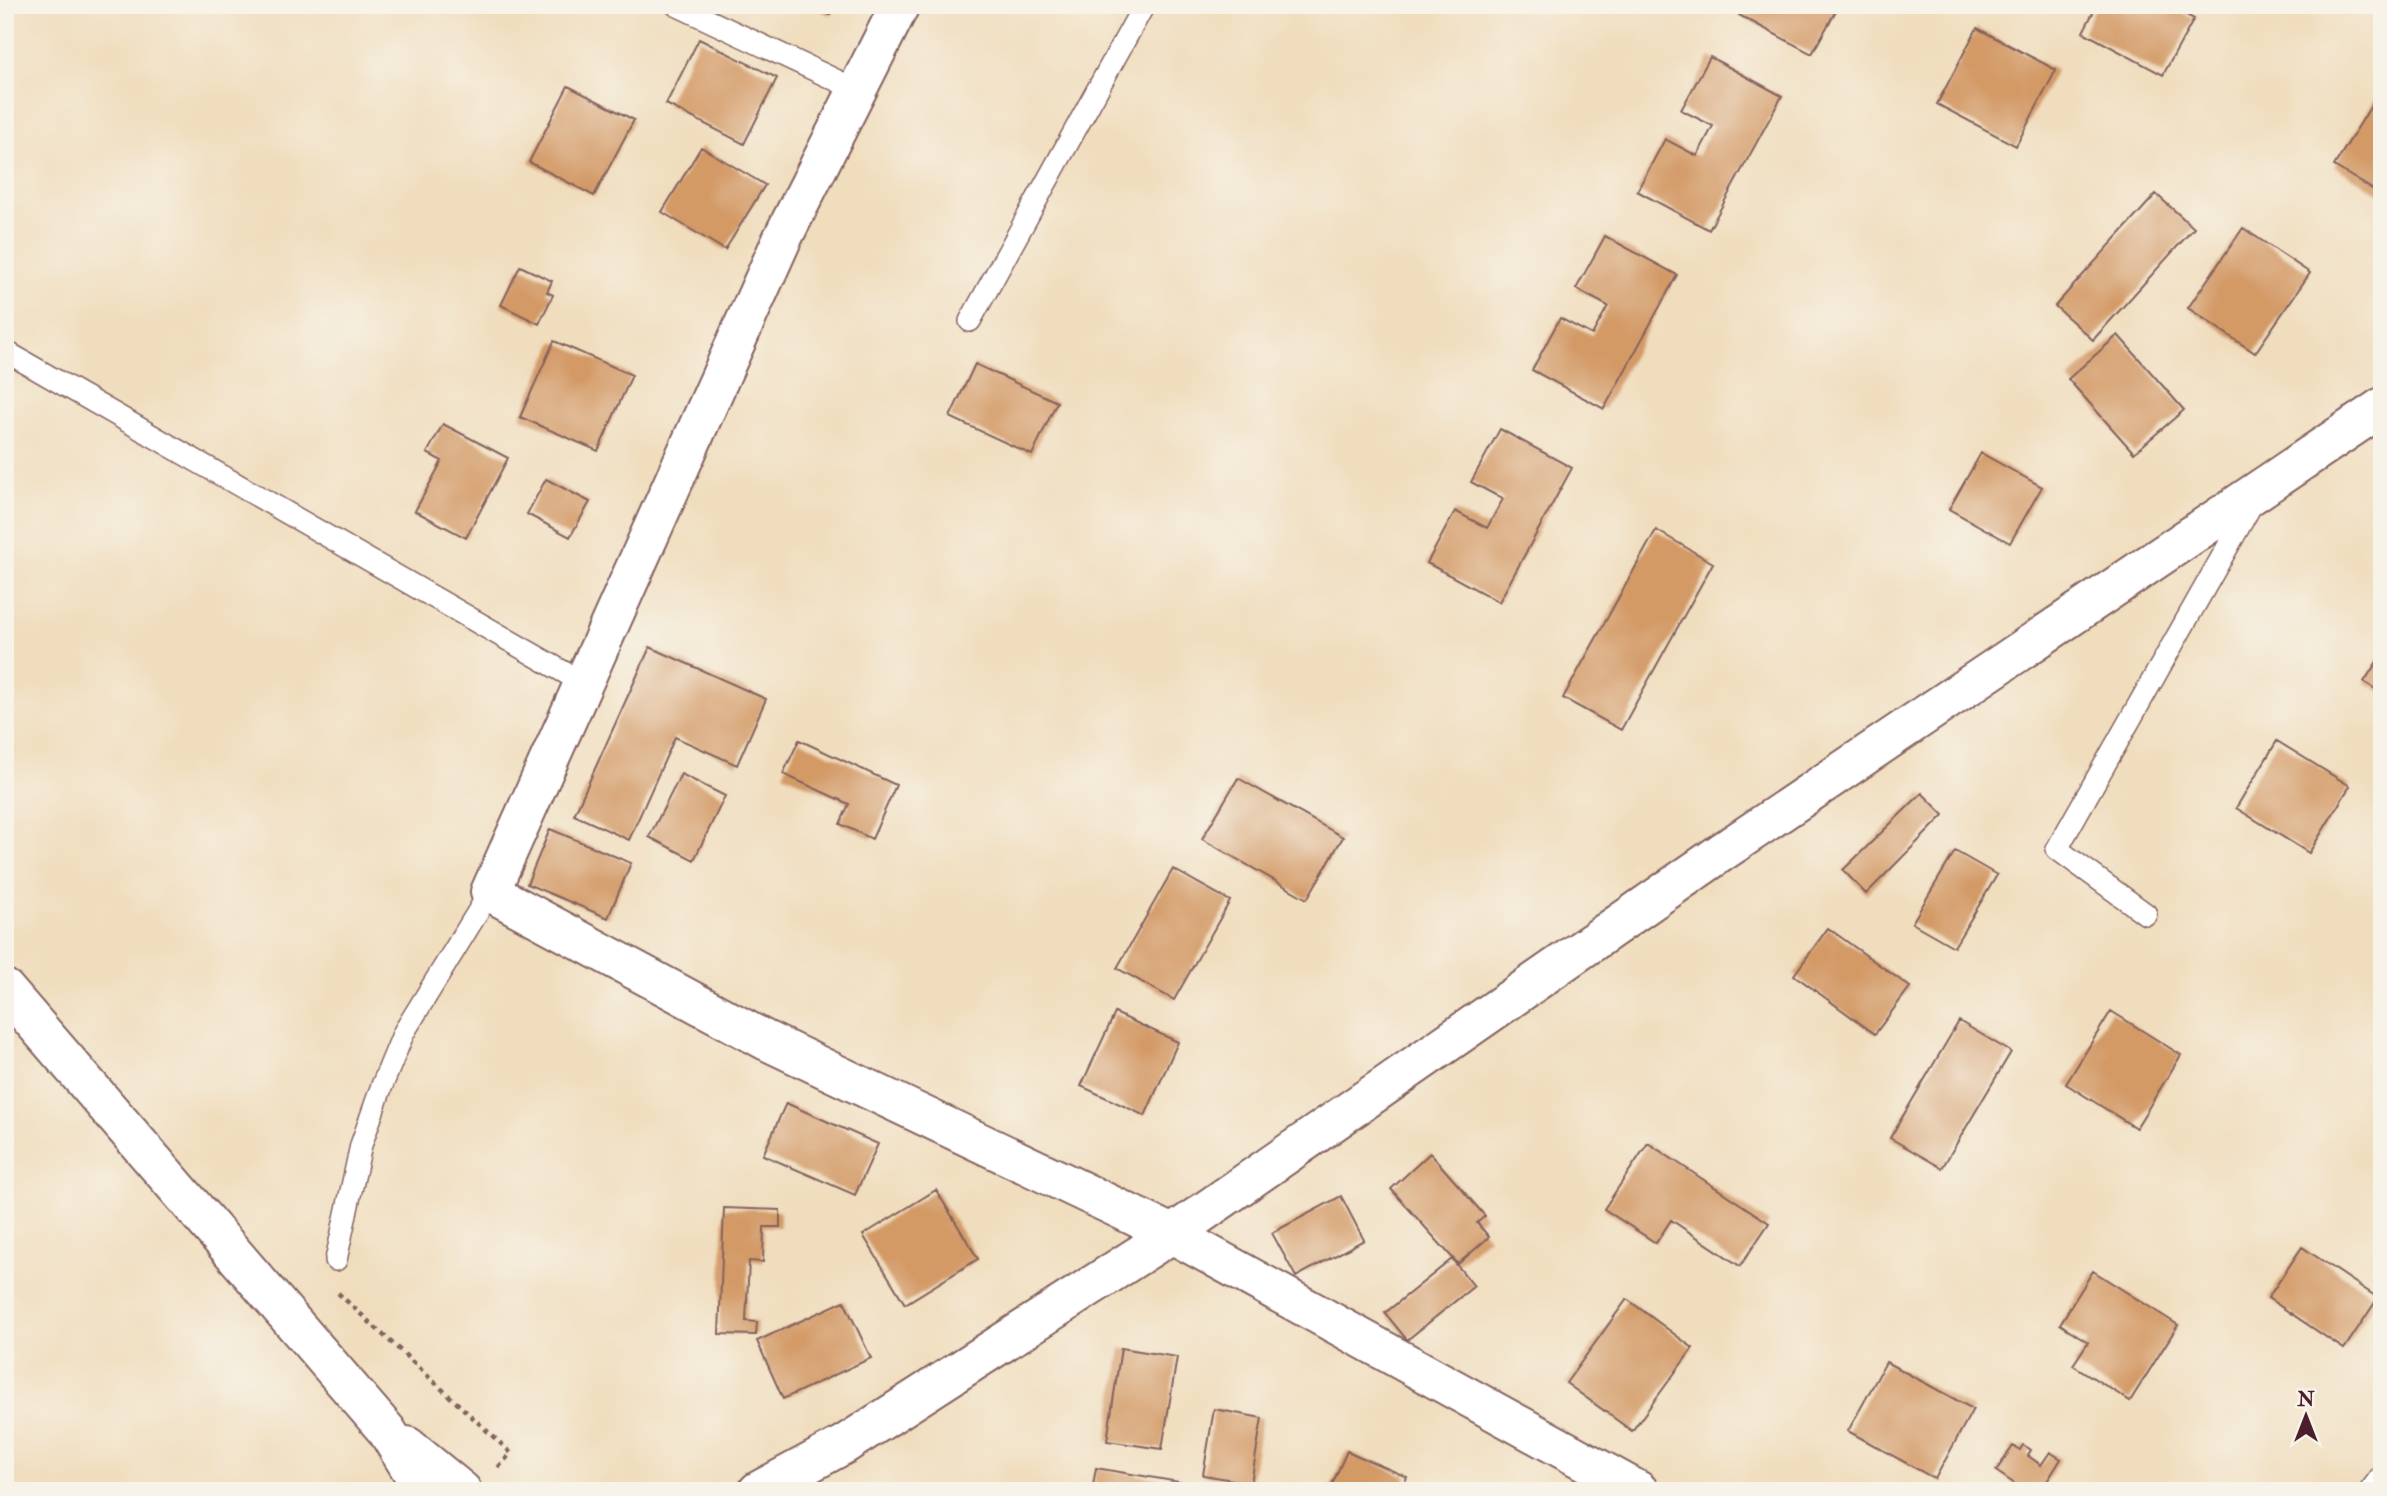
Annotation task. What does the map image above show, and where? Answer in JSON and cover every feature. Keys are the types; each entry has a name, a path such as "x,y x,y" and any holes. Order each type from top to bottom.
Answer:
{"street":[{"path":"900,5 783,237 490,892 765,1040 1172,1234 1639,1491"},
{"path":"758,1491 845,1444 1172,1234 1722,852 2382,407"},
{"path":"5,989 387,1430 424,1491"},
{"path":"387,1430 478,1481"},
{"path":"794,1491 845,1444"}],"lane":[{"path":"676,5 856,90"},
{"path":"970,321 1144,5"},
{"path":"5,351 583,683"},
{"path":"2146,914 2057,849 2262,488"},
{"path":"337,1260 361,1145 404,1032 490,892"},
{"path":"2370,1491 2382,1475"}],"path":[{"path":"337,1260 332,1288 511,1453 478,1481"}],"building":[{"path":"807,5 834,5 830,15"},
{"path":"1745,5 1839,5 1812,54 1739,15"},
{"path":"2097,5 2168,5 2194,19 2163,75 2083,32"},
{"path":"1977,28 2056,70 2016,146 1937,104"},
{"path":"699,39 777,78 744,144 666,104"},
{"path":"1710,57 1782,96 1709,230 1637,191 1665,139 1697,156 1713,126 1681,110"},
{"path":"568,86 634,120 594,196 529,162"},
{"path":"2382,88 2382,195 2334,166"},
{"path":"701,147 765,185 725,250 662,212"},
{"path":"2156,194 2194,228 2093,340 2055,306"},
{"path":"2243,228 2310,273 2255,353 2188,308"},
{"path":"1605,236 1677,275 1604,409 1532,370 1560,318 1592,335 1608,306 1576,289"},
{"path":"520,266 552,281 547,292 553,295 539,324 501,305"},
{"path":"2118,335 2184,410 2134,453 2068,379"},
{"path":"554,341 632,375 598,451 520,417"},
{"path":"975,364 1057,402 1032,455 950,417"},
{"path":"443,424 508,458 466,538 415,511 442,461 427,453"},
{"path":"1500,429 1572,468 1499,602 1427,563 1455,511 1487,528 1503,499 1471,482"},
{"path":"1981,453 2042,487 2010,543 1949,509"},
{"path":"546,479 590,502 570,537 527,514"},
{"path":"1656,530 1713,563 1621,730 1563,698"},
{"path":"650,647 766,699 737,765 675,737 629,840 574,815"},
{"path":"2382,654 2382,693 2364,682"},
{"path":"799,740 896,785 872,839 840,824 849,804 783,774"},
{"path":"2277,741 2350,786 2309,853 2236,808"},
{"path":"681,774 725,796 694,860 649,837"},
{"path":"1238,778 1343,837 1307,899 1202,839"},
{"path":"1922,793 1944,815 1866,894 1843,870"},
{"path":"550,829 631,863 608,918 527,884"},
{"path":"1955,851 1997,875 1954,947 1912,923"},
{"path":"1173,869 1230,901 1174,1000 1117,968"},
{"path":"1828,928 1910,987 1875,1034 1794,975"},
{"path":"2111,1011 2181,1055 2136,1128 2066,1084"},
{"path":"1115,1013 1178,1042 1145,1116 1081,1086"},
{"path":"1959,1021 2011,1052 1942,1168 1890,1138"},
{"path":"786,1103 878,1144 855,1195 763,1155"},
{"path":"1648,1143 1769,1223 1740,1266 1671,1220 1656,1243 1604,1209"},
{"path":"1430,1153 1485,1216 1477,1223 1489,1237 1458,1264 1391,1189"},
{"path":"936,1190 978,1259 905,1304 863,1235"},
{"path":"1341,1196 1364,1240 1296,1277 1272,1233"},
{"path":"724,1208 780,1210 780,1227 764,1227 763,1262 749,1261 746,1321 757,1322 756,1335 719,1334"},
{"path":"2302,1247 2378,1298 2344,1349 2268,1298"},
{"path":"1452,1259 1474,1286 1407,1340 1385,1313"},
{"path":"2093,1271 2178,1325 2130,1401 2073,1365 2088,1342 2060,1324"},
{"path":"1627,1299 1693,1348 1632,1431 1566,1383"},
{"path":"844,1301 871,1358 783,1399 757,1341"},
{"path":"1121,1348 1177,1357 1162,1449 1107,1441"},
{"path":"1886,1362 1973,1409 1935,1479 1848,1431"},
{"path":"1214,1409 1262,1418 1251,1483 1203,1475"},
{"path":"2023,1445 2030,1450 2027,1455 2041,1465 2050,1452 2061,1459 2041,1491 2025,1491 1996,1471 2013,1446 2020,1450"},
{"path":"1347,1451 1407,1477 1401,1491 1329,1491"},
{"path":"1096,1468 1185,1483 1184,1491 1092,1491"}]}
